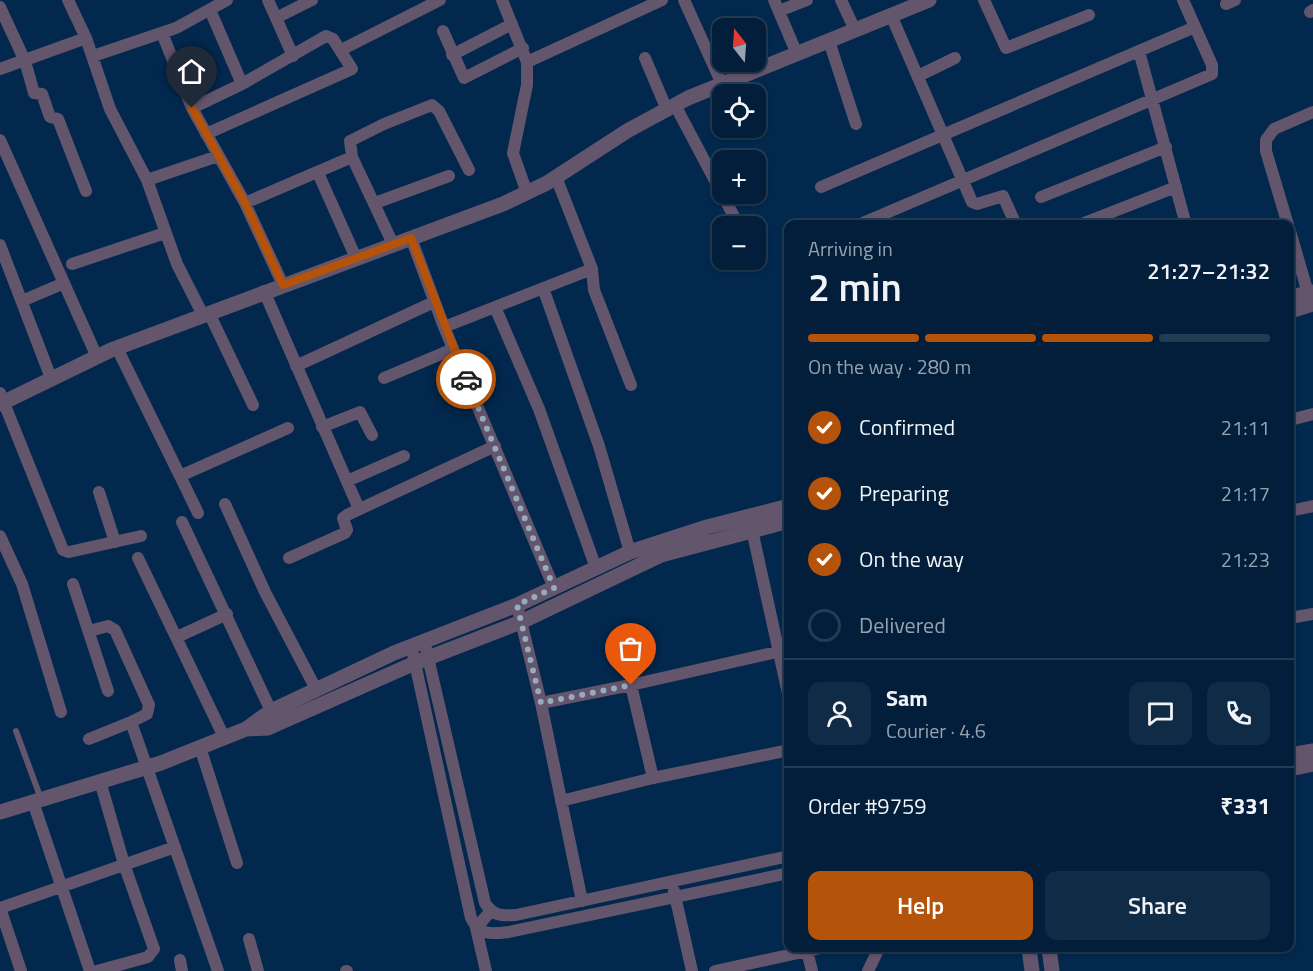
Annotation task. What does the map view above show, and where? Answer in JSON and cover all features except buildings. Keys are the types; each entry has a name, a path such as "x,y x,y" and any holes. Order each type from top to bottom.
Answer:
{"street":[{"path":"68,0 93,56 110,109 147,180 177,264 206,314 253,405"},
{"path":"93,56 162,33 227,0"},
{"path":"268,0 293,56"},
{"path":"276,18 312,0"},
{"path":"341,50 440,0"},
{"path":"502,0 527,62 527,85 513,148 515,163 527,193"},
{"path":"527,62 662,0"},
{"path":"684,0 722,84 929,0"},
{"path":"797,54 776,6 807,0"},
{"path":"841,0 855,30"},
{"path":"984,0 1006,48 1089,15"},
{"path":"869,220 1212,74 1212,65 1183,0"},
{"path":"0,7 25,61 34,93 42,94 50,117 58,119 86,191"},
{"path":"210,10 242,84"},
{"path":"891,15 975,204 999,196 1004,197 1014,220"},
{"path":"452,55 512,24"},
{"path":"821,188 943,133 1194,27"},
{"path":"443,31 464,78 523,48"},
{"path":"162,33 192,108 245,203 283,285"},
{"path":"192,108 242,84 329,36 341,50 352,69 206,134"},
{"path":"0,69 86,38"},
{"path":"829,41 856,124"},
{"path":"1139,51 1185,220"},
{"path":"645,58 733,216"},
{"path":"918,76 956,58"},
{"path":"141,536 69,552 63,550 1,400 117,348 527,193 627,131 712,89"},
{"path":"393,244 352,158 350,141 384,124 432,105 438,111 469,170"},
{"path":"1287,220 1266,151 1266,140 1274,129 1313,112"},
{"path":"0,140 97,357"},
{"path":"1041,197 1166,147"},
{"path":"147,180 218,156"},
{"path":"245,203 352,158"},
{"path":"318,173 356,258"},
{"path":"375,203 449,176"},
{"path":"556,177 592,269 594,290 631,385"},
{"path":"1092,220 1176,187"},
{"path":"72,264 165,233"},
{"path":"411,238 444,327 554,588"},
{"path":"1294,244 1311,297"},
{"path":"0,245 51,378"},
{"path":"444,327 592,269"},
{"path":"22,301 64,283"},
{"path":"543,288 599,446 630,552"},
{"path":"264,291 359,509"},
{"path":"1294,297 1311,297"},
{"path":"1294,308 1311,297"},
{"path":"296,366 434,302"},
{"path":"495,307 539,409 596,567"},
{"path":"117,348 198,513"},
{"path":"384,378 453,349"},
{"path":"322,427 360,412 372,435"},
{"path":"1294,419 1313,414"},
{"path":"180,476 288,428"},
{"path":"289,558 345,533 347,530 343,518 359,509 495,446"},
{"path":"347,481 404,456"},
{"path":"99,492 115,542"},
{"path":"225,504 265,592 316,689"},
{"path":"1294,510 1313,506"},
{"path":"0,812 148,767 246,729 271,711 316,689 418,643 517,605 630,552 680,542 784,513"},
{"path":"709,533 752,530 784,514"},
{"path":"182,522 271,711"},
{"path":"752,530 784,679"},
{"path":"0,536 22,584 61,712"},
{"path":"246,729 268,728 422,660 521,622 680,542"},
{"path":"138,558 224,737"},
{"path":"74,584 108,691"},
{"path":"517,605 541,703 582,901"},
{"path":"177,637 227,614"},
{"path":"1294,617 1313,614"},
{"path":"89,631 108,626 115,630 150,709 147,714 131,722 89,739"},
{"path":"418,643 485,903 490,912 501,916 516,915 784,857"},
{"path":"541,703 777,652"},
{"path":"422,660 471,918 476,928 486,971"},
{"path":"631,685 653,778"},
{"path":"131,722 218,971"},
{"path":"200,747 237,863"},
{"path":"561,801 653,778 784,751"},
{"path":"1294,755 1313,751"},
{"path":"1294,768 1313,764"},
{"path":"98,971 148,957 153,949 124,864 100,781"},
{"path":"37,800 60,887 90,971"},
{"path":"21,971 0,908 175,847"},
{"path":"476,928 483,933 509,932 784,874"},
{"path":"672,881 692,971"},
{"path":"476,928 490,912"},
{"path":"249,939 258,971"},
{"path":"715,971 803,952"},
{"path":"807,952 812,971"},
{"path":"868,971 877,952"},
{"path":"1030,952 1032,971"},
{"path":"1050,952 1052,971"}],"lane":[{"path":"16,731 37,800"}],"way so far":[{"path":"466,379 554,588 517,605 541,703 631,685"}],"route":[{"path":"192,108 245,203 283,285 411,238 466,379"}]}
